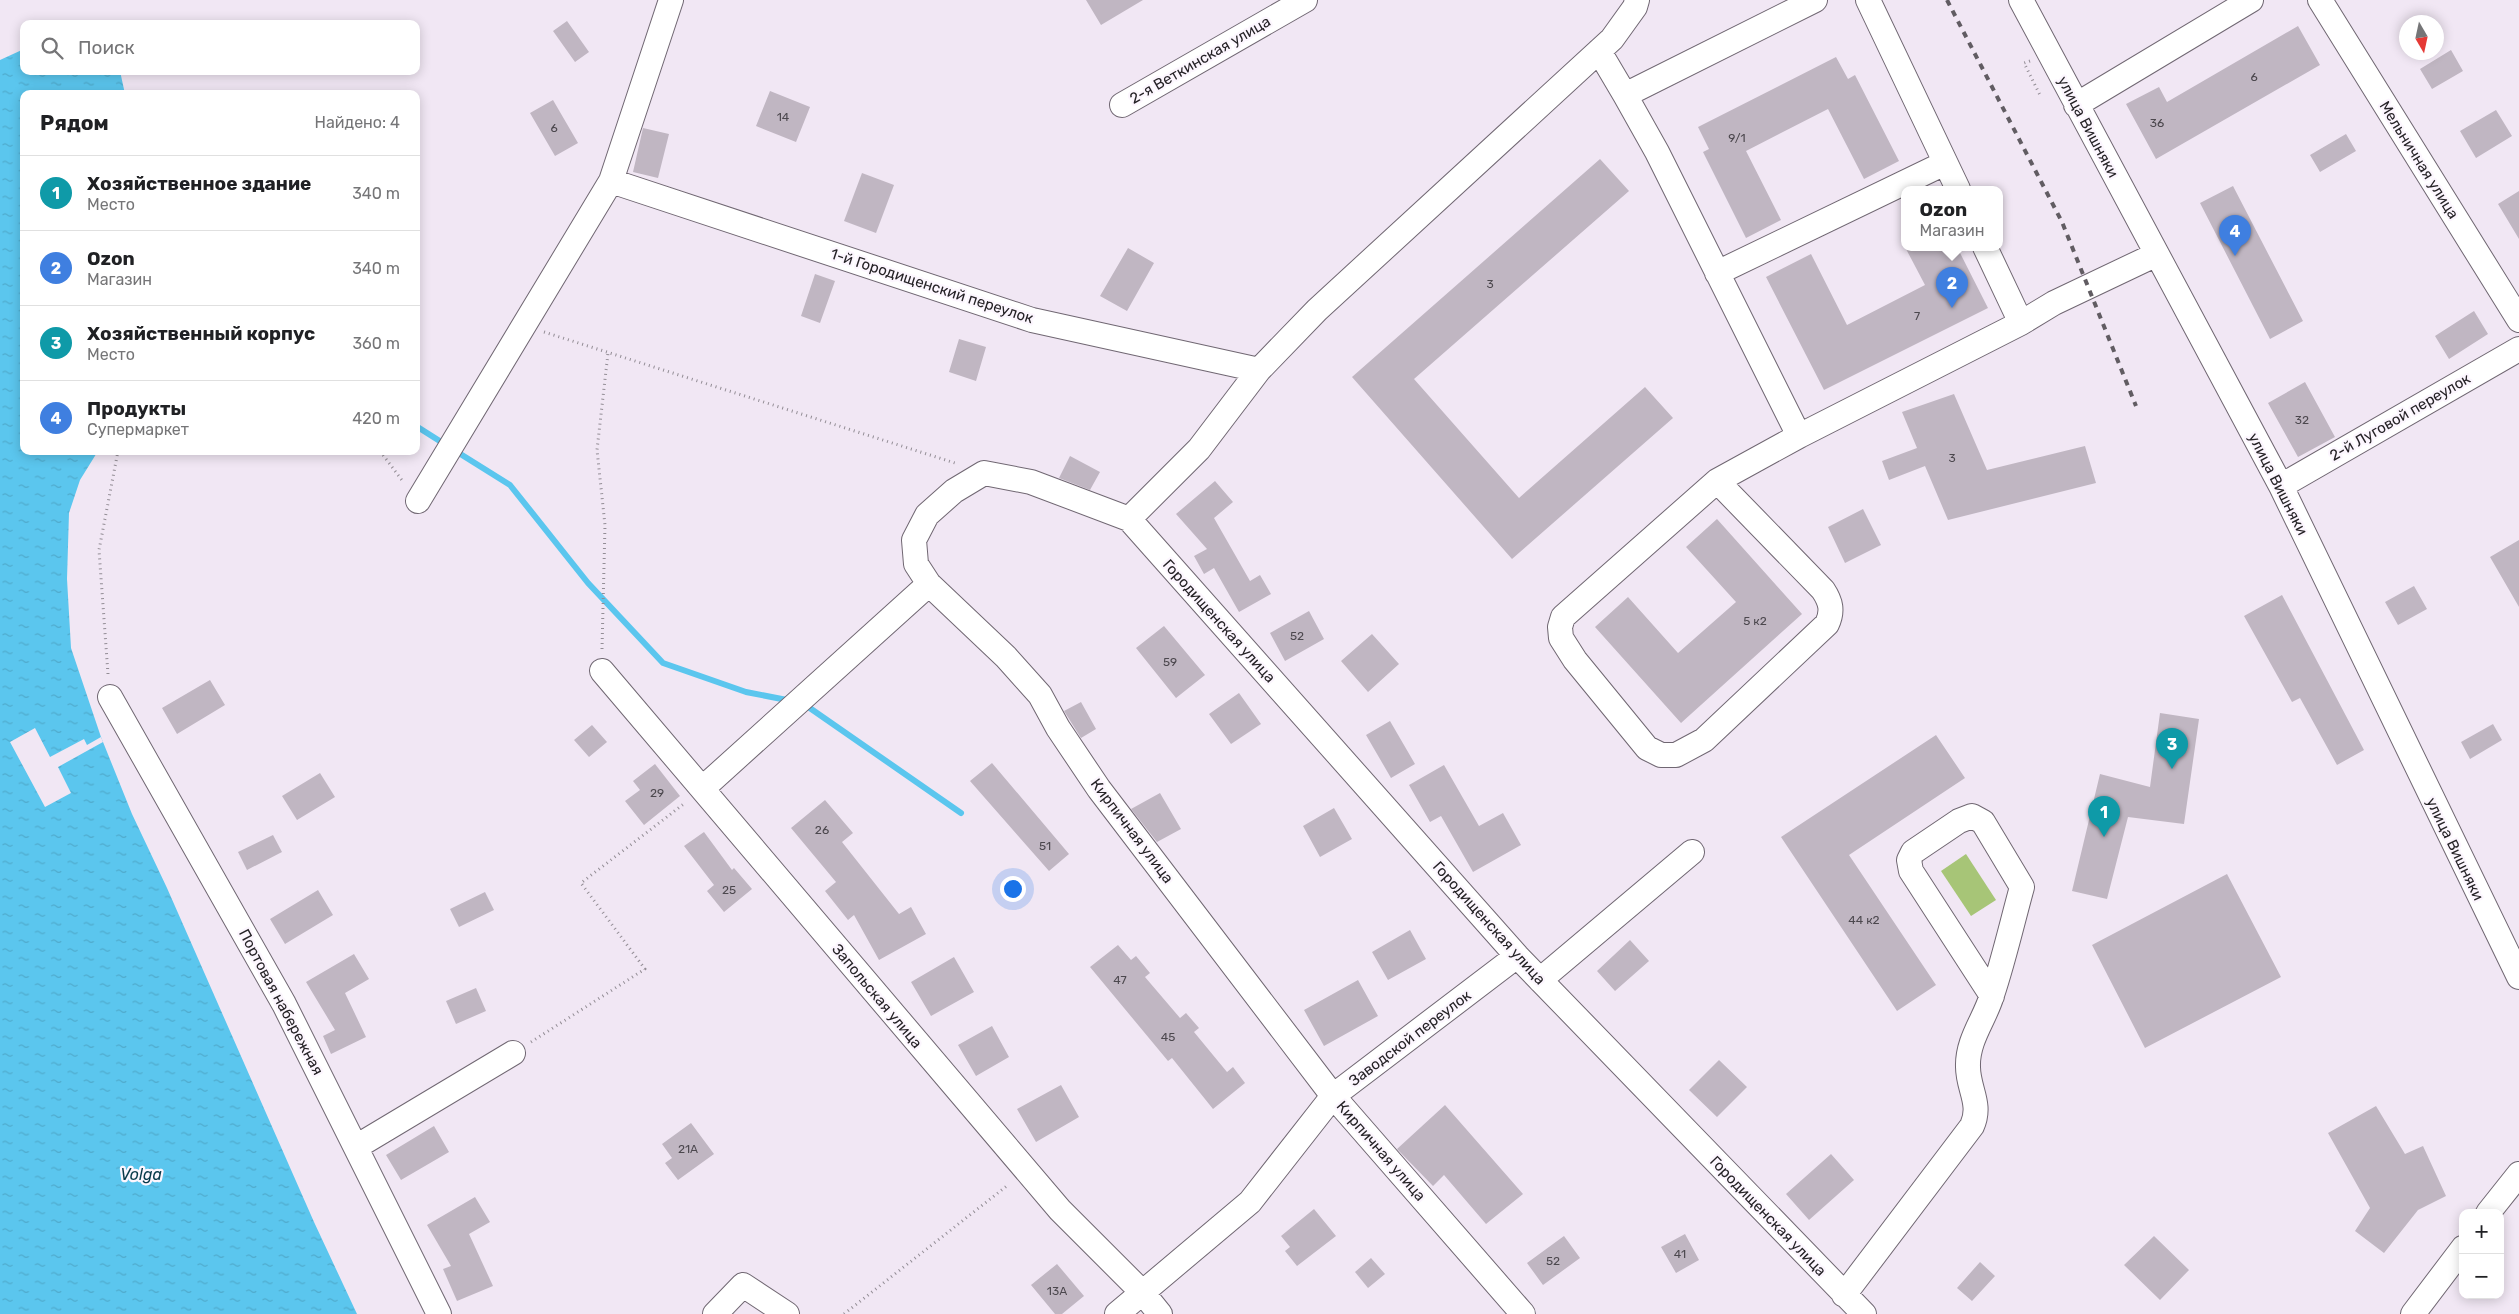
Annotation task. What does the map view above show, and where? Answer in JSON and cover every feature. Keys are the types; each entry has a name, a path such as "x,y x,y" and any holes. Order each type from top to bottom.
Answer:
{"street":[{"path":"418,501 612,181 671,0"},
{"name":"2-я Веткинская улица","path":"1122,105 1305,0"},
{"path":"984,473 1031,482 1129,518 1199,449 1259,370 1317,310 1612,40 1635,7 1637,0"},
{"path":"1625,95 1815,0"},
{"path":"1868,0 1956,186"},
{"name":"улица Вишняки","path":"2021,0 2155,255 2281,486 2519,977"},
{"path":"2076,105 2251,0"},
{"name":"Мельничная улица","path":"2320,0 2519,320"},
{"path":"1599,51 1657,152 1799,436"},
{"path":"1717,273 1945,163"},
{"name":"1-й Городищенский переулок","path":"612,181 1032,320 1259,370"},
{"path":"1987,251 2021,323"},
{"path":"1717,481 1823,590 1831,606 1831,615 1826,624 1704,740 1676,755 1661,755 1647,748 1575,660 1561,638 1560,627 1563,617 1717,481 1799,436 2021,323 2054,303 2155,255"},
{"name":"2-й Луговой переулок","path":"2281,486 2519,349"},
{"name":"Кирпичная улица","path":"984,473 954,491 927,515 914,540 916,564 929,584 1006,657 1040,695 1058,728 1100,789 1333,1096 1523,1314"},
{"name":"Городищенская улица","path":"1129,518 1517,956 1864,1314"},
{"path":"703,788 929,584"},
{"name":"Запольская улица","path":"602,671 1060,1210 1143,1293 1160,1314"},
{"name":"Портовая набережная","path":"110,698 284,1004 439,1314"},
{"path":"1844,1294 1972,1126 1976,1116 1977,1104 1968,1067 1971,1043 1992,996 2022,887 1983,822 1972,816 1959,821 1913,852 1909,860 1911,871 1992,996"},
{"path":"1540,980 1692,852"},
{"name":"Заводской переулок","path":"1117,1314 1250,1202 1333,1096 1517,956"},
{"path":"356,1147 513,1053"},
{"path":"2491,1209 2519,1174"},
{"path":"2413,1314 2459,1253"},
{"path":"715,1314 743,1284 787,1314"}],"path":[{"path":"524,326 984,473"},
{"path":"602,671 605,525 597,450 608,353"},
{"path":"110,698 99,550 117,455"},
{"path":"383,455 418,501"},
{"path":"513,1053 645,969 582,883 703,788"},
{"path":"844,1314 1027,1170"}],"green space":[{"path":"1966,854 1996,900 1971,916 1941,871"}],"water":[{"name":"Volga","path":"20,51 20,75 121,75 124,90 20,90 20,455 96,455 80,480 69,513 67,579 71,648 101,737 132,814 167,888 314,1222 357,1314 0,1314 0,60"}],"pier":[{"path":"35,728 50,757 84,739 87,745 101,737 103,742 58,767 71,793 45,807 10,742"}],"building":[{"path":"1086,0 1143,0 1101,25"},
{"path":"567,21 589,52 575,62 553,31"},
{"path":"2298,26 2320,65 2156,159 2126,104 2159,87 2167,102"},
{"path":"2451,50 2463,71 2432,89 2420,69 2435,60 2444,60 2444,54"},
{"path":"1836,57 1848,79 1855,75 1899,161 1864,179 1828,109 1746,151 1781,220 1746,238 1703,152 1709,149 1698,127"},
{"path":"770,91 810,107 796,142 756,126"},
{"path":"553,100 578,143 555,156 530,113"},
{"path":"2496,110 2512,136 2476,158 2460,131"},
{"path":"643,128 669,134 658,178 633,172"},
{"path":"2346,134 2356,151 2320,172 2310,155"},
{"path":"1600,159 1629,191 1414,379 1519,498 1645,387 1673,418 1512,559 1352,377"},
{"path":"862,173 894,185 876,233 844,221"},
{"path":"2233,186 2303,321 2270,339 2200,203"},
{"path":"2519,191 2519,239 2498,204"},
{"path":"1128,248 1154,263 1127,311 1100,296"},
{"path":"1907,251 1959,251 1988,308 1824,390 1766,277 1811,254 1847,325 1925,285"},
{"path":"815,274 835,281 820,323 801,316"},
{"path":"2474,311 2488,334 2449,359 2435,336"},
{"path":"959,339 986,347 976,381 949,372"},
{"path":"2305,382 2335,437 2298,457 2268,403"},
{"path":"1954,394 1987,470 2085,446 2096,483 1948,520 1925,466 1889,480 1882,461 1917,448 1902,412"},
{"path":"1070,456 1100,472 1090,490 1059,478"},
{"path":"1215,481 1233,502 1214,518 1250,581 1260,575 1271,594 1239,612 1214,568 1204,574 1194,556 1207,549 1176,514"},
{"path":"1863,509 1881,545 1845,563 1828,527"},
{"path":"1717,519 1802,614 1681,723 1595,627 1628,597 1678,653 1736,602 1686,547"},
{"path":"2519,540 2519,607 2490,557"},
{"path":"2414,586 2427,609 2398,625 2385,602"},
{"path":"2282,595 2364,750 2337,765 2300,698 2292,702 2244,616"},
{"path":"1309,611 1324,639 1285,661 1270,633"},
{"path":"1164,626 1205,675 1176,698 1136,648"},
{"path":"1372,634 1399,664 1368,692 1341,661"},
{"path":"210,680 225,705 177,734 162,708"},
{"path":"1239,693 1261,724 1231,744 1209,714"},
{"path":"1081,702 1096,729 1081,738 1064,711"},
{"path":"2160,713 2199,719 2184,824 2128,817 2107,899 2072,891 2100,774 2150,787"},
{"path":"1390,721 1415,764 1391,778 1366,735"},
{"path":"2493,724 2502,740 2470,759 2461,742"},
{"path":"592,725 607,742 589,757 574,740"},
{"path":"1936,735 1965,778 1849,855 1936,985 1897,1011 1781,837"},
{"path":"992,763 1069,854 1049,871 970,781"},
{"path":"655,764 680,796 644,825 625,801 640,790 633,781"},
{"path":"1444,765 1479,826 1503,813 1521,845 1473,872 1441,816 1430,822 1409,785"},
{"path":"320,773 335,797 297,820 282,796"},
{"path":"1160,793 1181,829 1157,842 1131,809"},
{"path":"825,800 853,833 842,842 899,914 911,907 926,934 879,960 854,915 848,920 825,891 836,882 791,828"},
{"path":"1334,808 1352,839 1320,857 1303,826"},
{"path":"704,832 732,870 734,868 752,889 724,912 707,891 714,885 684,846"},
{"path":"273,835 282,852 247,870 238,852"},
{"path":"2227,874 2281,977 2145,1048 2092,945"},
{"path":"318,890 333,915 285,944 270,919"},
{"path":"485,892 494,910 459,927 450,909"},
{"path":"1410,930 1426,959 1388,980 1372,952"},
{"path":"1630,940 1649,961 1615,991 1597,971"},
{"path":"1118,945 1131,960 1136,956 1150,973 1145,977 1180,1018 1186,1013 1199,1028 1194,1032 1227,1072 1233,1067 1245,1083 1213,1109 1172,1058 1168,1061 1090,967"},
{"path":"354,954 369,979 345,993 366,1037 331,1054 323,1036 335,1030 306,982"},
{"path":"954,957 974,992 931,1016 911,982"},
{"path":"1358,980 1378,1016 1324,1046 1304,1010"},
{"path":"476,988 486,1011 456,1024 446,1001"},
{"path":"992,1026 1009,1057 976,1076 958,1045"},
{"path":"1719,1060 1747,1087 1717,1117 1689,1090"},
{"path":"1061,1085 1079,1117 1036,1142 1017,1109"},
{"path":"1445,1105 1523,1194 1486,1224 1444,1175 1433,1186 1397,1149"},
{"path":"2376,1106 2405,1154 2423,1146 2446,1196 2418,1210 2384,1253 2355,1231 2370,1208 2328,1133"},
{"path":"691,1123 714,1154 678,1180 665,1163 672,1158 662,1144"},
{"path":"434,1126 449,1152 401,1180 386,1155"},
{"path":"1831,1154 1854,1180 1809,1220 1786,1194"},
{"path":"475,1197 490,1222 469,1234 493,1286 457,1301 443,1269 451,1266 427,1225"},
{"path":"1314,1209 1336,1236 1297,1266 1285,1251 1290,1247 1281,1236"},
{"path":"1685,1234 1699,1260 1676,1273 1661,1247"},
{"path":"1564,1236 1580,1258 1543,1285 1527,1263"},
{"path":"2154,1236 2189,1270 2160,1300 2124,1265"},
{"path":"1371,1258 1385,1274 1368,1288 1355,1272"},
{"path":"1980,1262 1995,1276 1972,1301 1957,1288"},
{"path":"1057,1264 1084,1296 1062,1314 1055,1314 1031,1285"}],"waterway":[{"path":"420,429 446,445"},
{"path":"454,450 510,485 588,583 663,663 746,692 792,701"},
{"path":"804,704 961,813"}],"railway":[{"path":"1947,0 2062,222 2136,406"}],"place":[{"name":"Продукты","path":"2235,256"},
{"name":"Ozon","path":"1952,308"},
{"name":"Хозяйственный корпус","path":"2172,769"},
{"name":"Хозяйственное здание","path":"2104,837"}]}
